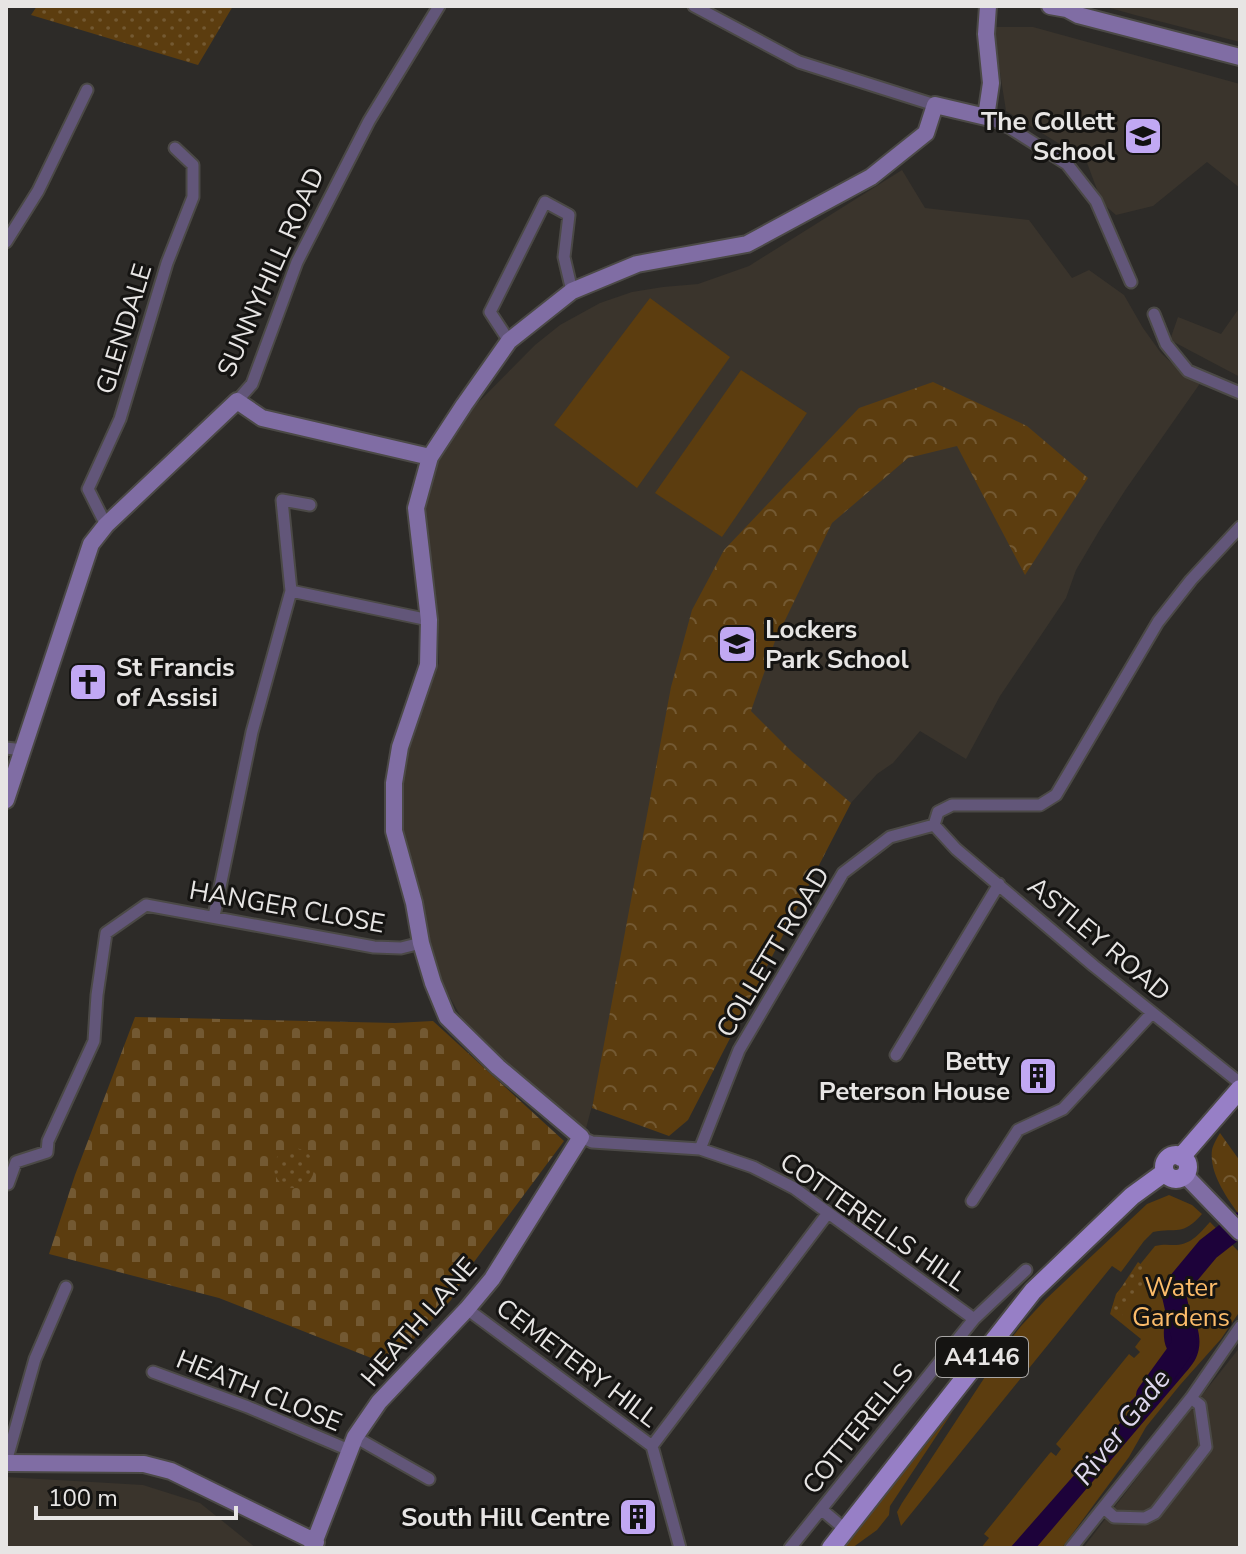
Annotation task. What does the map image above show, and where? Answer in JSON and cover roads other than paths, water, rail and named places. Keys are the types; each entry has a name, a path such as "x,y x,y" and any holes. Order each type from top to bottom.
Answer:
{"main road":[{"path":"1183,1166 1240,1086"},
{"name":"A4146","path":"831,1548 1033,1291 1132,1196 1165,1172 1169,1158 1183,1166"}],"street":[{"name":"SUNNYHILL ROAD","path":"6,800 14,749 91,544 106,525 252,384 297,262 369,121 439,6"},
{"path":"694,6 799,62 935,105 986,117 1010,128 1067,164 1096,201 1131,282"},
{"path":"986,117 991,83 986,34 988,6"},
{"path":"1061,7 1078,15 1240,57"},
{"path":"6,242 38,191 87,90"},
{"path":"581,1137 498,1067 447,1017 421,943 414,903 394,831 394,783 400,747 428,665 429,620 416,508 430,457 509,341 572,291 637,264 747,244 863,182 881,169 926,133 935,105"},
{"name":"GLENDALE","path":"106,525 88,489 120,419 167,263 193,197 193,165 175,148"},
{"path":"509,341 490,312 545,202 569,215 564,257 572,291"},
{"path":"1154,314 1166,344 1188,371 1240,393"},
{"path":"237,401 262,418 430,457"},
{"path":"214,916 252,732 291,591 282,500 310,505"},
{"name":"COLLETT ROAD","path":"700,1149 739,1050 843,873 890,837 934,825 938,812 952,805 1040,805 1056,795 1158,622 1191,580 1240,527"},
{"path":"291,591 429,620"},
{"name":"ASTLEY ROAD","path":"934,825 956,849 1240,1086"},
{"path":"896,1055 999,884"},
{"name":"HANGER CLOSE","path":"8,1184 16,1162 47,1152 48,1141 94,1041 106,933 146,905 374,947 401,948 421,943"},
{"path":"972,1201 1018,1130 1063,1109 1152,1013"},
{"name":"COTTERELLS HILL","path":"581,1137 592,1142 700,1149 753,1167 794,1188 974,1319"},
{"name":"HEATH LANE","path":"314,1545 352,1444 379,1402 492,1279 581,1137"},
{"path":"1183,1166 1240,1232"},
{"path":"652,1446 828,1213"},
{"name":"COTTERELLS","path":"790,1548 974,1319 1026,1270"},
{"path":"66,1287 35,1359 6,1463 144,1464 157,1467 171,1471 314,1545"},
{"name":"CEMETERY HILL","path":"467,1309 652,1446 680,1548"},
{"path":"1071,1548 1191,1398 1240,1327"},
{"name":"HEATH CLOSE","path":"153,1372 352,1444 429,1479"},
{"path":"1104,1508 1114,1517 1145,1518 1155,1513 1206,1447 1200,1405 1191,1398"},
{"path":"822,1510 846,1530"}],"water":[{"name":"Water Gardens","path":"1171,1290 1190,1311 1198,1329 1199,1349 1194,1361 1036,1548 1010,1548 1128,1414 1131,1409 1129,1403 1147,1376 1156,1381 1175,1361 1167,1349 1164,1336 1165,1293"}],"waterway":[{"name":"River Gade","path":"1148,1395 1185,1344 1173,1291 1208,1249 1240,1224"}],"place":[{"name":"The Collett School","path":"1143,136"},
{"name":"Lockers Park School","path":"737,644"},
{"name":"St Francis of Assisi","path":"88,682"},
{"name":"Betty Peterson House","path":"1038,1076"},
{"name":"South Hill Centre","path":"638,1517"}]}
